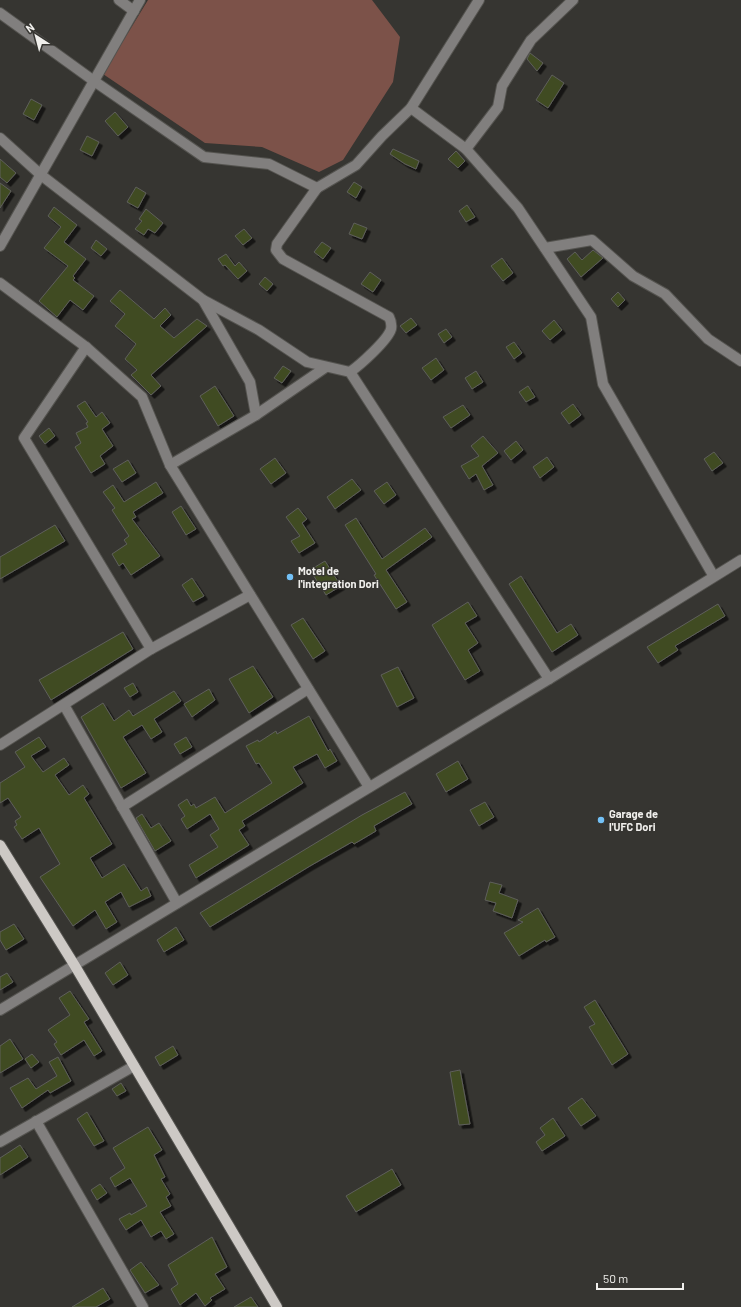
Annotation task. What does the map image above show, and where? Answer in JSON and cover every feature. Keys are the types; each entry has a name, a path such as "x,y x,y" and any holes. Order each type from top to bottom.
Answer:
{"main road":[{"path":"0,844 75,966 277,1307"}],"street":[{"path":"119,0 134,11"},
{"path":"0,246 140,0"},
{"path":"350,372 364,362 391,331 392,324 389,317 283,259 276,250 277,244 317,188 356,165 382,136 411,108 479,0"},
{"path":"466,149 498,107 502,86 531,40 573,0"},
{"path":"0,13 94,81 204,157 269,164 317,188"},
{"path":"411,108 466,149 518,208 591,317 603,384 714,576"},
{"path":"0,138 41,175 203,300 259,330 307,362 350,372 549,679"},
{"path":"545,248 592,240 632,276 665,294 708,339 741,361"},
{"path":"0,284 86,347 142,397 170,465 369,787"},
{"path":"203,300 250,382 256,415"},
{"path":"86,347 24,438 151,649"},
{"path":"170,465 256,415 326,367"},
{"path":"0,1010 549,679 741,560"},
{"path":"0,745 151,649 250,595"},
{"path":"122,807 308,689"},
{"path":"64,705 178,903"},
{"path":"0,1142 134,1066"},
{"path":"36,1121 143,1307"}],"shaded area":[{"path":"148,0 372,0 400,37 393,82 343,160 319,172 262,147 205,143 103,74"}],"building":[{"path":"530,53 543,63 537,71 527,59"},
{"path":"552,75 564,83 548,108 536,100"},
{"path":"31,99 42,105 34,120 23,114"},
{"path":"115,112 128,127 118,136 105,121"},
{"path":"87,136 99,142 92,156 80,150"},
{"path":"393,149 419,161 416,169 390,154"},
{"path":"456,151 465,161 458,168 448,159"},
{"path":"0,159 16,173 7,183 0,177"},
{"path":"354,182 362,187 356,198 347,192"},
{"path":"0,183 11,191 0,208"},
{"path":"136,187 146,193 138,208 127,202"},
{"path":"467,205 475,217 466,222 459,211"},
{"path":"54,207 77,225 64,242 86,259 73,276 75,278 73,280 94,296 83,310 70,300 57,317 39,301 68,266 44,248 61,227 48,216"},
{"path":"146,209 163,223 155,233 148,229 144,235 135,229 142,221 139,219"},
{"path":"354,223 367,228 362,239 349,234"},
{"path":"244,229 252,238 243,245 235,236"},
{"path":"96,240 107,249 101,256 91,248"},
{"path":"322,242 331,248 323,259 314,252"},
{"path":"593,250 603,258 581,277 567,259 575,252 582,260"},
{"path":"226,254 235,266 239,262 247,271 238,279 225,265 223,266 218,259"},
{"path":"502,258 513,273 503,281 491,266"},
{"path":"370,272 381,280 373,292 361,284"},
{"path":"265,277 273,284 267,291 259,284"},
{"path":"120,290 154,319 165,308 171,315 160,326 174,338 197,319 207,326 151,375 161,386 151,395 131,375 137,370 125,359 136,344 115,326 125,314 110,301"},
{"path":"618,292 625,300 618,307 611,299"},
{"path":"411,318 417,325 406,333 400,326"},
{"path":"554,320 562,330 550,340 542,331"},
{"path":"446,329 452,337 444,343 438,334"},
{"path":"514,342 522,353 514,359 506,347"},
{"path":"436,358 444,370 431,380 422,368"},
{"path":"283,366 291,371 282,383 274,378"},
{"path":"476,371 483,382 472,389 465,378"},
{"path":"215,386 234,416 218,426 200,396"},
{"path":"528,386 535,397 526,402 519,392"},
{"path":"85,401 96,417 102,412 110,423 102,429 113,446 100,456 105,464 91,473 75,447 81,443 76,433 88,427 86,423 88,422 77,406"},
{"path":"573,404 581,415 569,424 561,413"},
{"path":"463,405 470,415 451,428 443,417"},
{"path":"49,428 55,436 45,444 39,436"},
{"path":"483,436 498,453 482,466 493,485 484,490 476,474 469,479 461,466 479,456 471,446"},
{"path":"516,441 523,450 511,460 504,451"},
{"path":"714,452 723,463 712,471 704,459"},
{"path":"547,457 554,467 540,478 533,467"},
{"path":"275,458 286,473 271,484 260,469"},
{"path":"128,460 136,473 122,482 113,469"},
{"path":"352,479 361,490 335,509 327,497"},
{"path":"156,482 163,493 133,512 136,517 132,519 160,556 131,575 123,563 119,566 112,554 127,544 124,540 129,536 112,510 115,508 103,492 113,485 124,502"},
{"path":"387,482 396,495 384,504 374,491"},
{"path":"181,506 196,529 186,535 172,512"},
{"path":"298,508 307,519 302,523 315,543 299,553 291,541 300,536 286,517"},
{"path":"356,518 382,559 425,528 432,537 386,570 407,602 396,609 345,525"},
{"path":"55,525 65,541 0,579 0,557"},
{"path":"325,561 341,586 326,595 310,570"},
{"path":"521,576 557,633 571,624 578,635 552,652 509,584"},
{"path":"192,578 204,596 193,602 182,585"},
{"path":"468,602 477,616 465,623 478,643 468,650 480,671 465,680 432,625"},
{"path":"718,604 725,616 675,646 678,650 658,663 647,647"},
{"path":"303,618 325,651 313,659 291,625"},
{"path":"123,632 133,649 51,700 39,680"},
{"path":"253,666 273,697 249,713 229,679"},
{"path":"398,667 414,698 397,707 381,675"},
{"path":"133,683 138,692 130,697 124,688"},
{"path":"209,689 215,700 192,717 184,704"},
{"path":"174,691 181,701 154,719 162,732 151,739 142,725 123,737 146,773 121,788 81,717 103,703 114,721 129,710 133,716"},
{"path":"309,716 328,751 330,749 337,761 325,768 317,754 293,767 303,783 242,821 245,826 239,830 249,845 196,878 189,865 218,847 210,835 219,829 210,814 187,829 181,819 185,816 178,805 187,799 191,806 194,804 196,808 215,797 225,813 272,783 259,763 256,764 246,746 258,740 259,742 276,731 277,734"},
{"path":"39,737 46,747 31,756 43,772 64,758 69,765 55,775 69,795 83,785 89,794 84,798 112,844 90,858 102,878 124,864 141,891 147,887 151,896 129,907 121,892 105,902 117,922 106,929 95,910 73,926 40,877 60,864 39,828 22,839 14,827 17,825 15,821 21,817 8,798 0,803 0,783 25,767 15,752"},
{"path":"186,737 192,747 180,754 174,744"},
{"path":"458,761 468,779 446,792 436,774"},
{"path":"405,792 412,804 374,826 376,831 354,844 352,842 310,866 210,927 200,913 362,815"},
{"path":"485,802 494,817 479,826 470,810"},
{"path":"142,814 151,828 159,823 171,841 155,851 136,818"},
{"path":"490,882 502,885 499,893 518,900 512,918 493,911 496,903 485,900"},
{"path":"538,908 555,937 546,942 545,940 519,956 504,933 523,922 518,920"},
{"path":"14,924 24,939 6,950 0,940 0,932"},
{"path":"176,927 184,940 164,952 157,940"},
{"path":"120,962 128,975 113,985 105,973"},
{"path":"7,973 13,982 0,990 0,977"},
{"path":"70,991 89,1019 84,1022 102,1051 94,1056 84,1040 61,1055 54,1044 57,1042 48,1030 70,1015 59,998"},
{"path":"595,1000 628,1054 612,1065 589,1027 595,1024 584,1007"},
{"path":"10,1039 23,1059 0,1073 0,1046"},
{"path":"173,1046 178,1055 160,1066 155,1057"},
{"path":"32,1054 39,1062 31,1068 25,1059"},
{"path":"58,1057 71,1081 50,1093 48,1090 22,1108 10,1088 28,1078 36,1089 57,1076 49,1062"},
{"path":"460,1070 470,1124 459,1125 450,1072"},
{"path":"121,1083 126,1091 117,1096 112,1089"},
{"path":"582,1098 596,1116 581,1126 568,1108"},
{"path":"87,1112 104,1141 94,1146 77,1119"},
{"path":"553,1118 565,1136 542,1151 536,1142 545,1135 540,1128"},
{"path":"148,1127 162,1150 154,1155 165,1177 161,1179 170,1194 166,1197 171,1206 160,1212 174,1234 166,1239 161,1231 151,1237 141,1220 126,1230 119,1219 130,1213 131,1215 147,1206 130,1178 115,1187 110,1178 125,1168 113,1148"},
{"path":"20,1145 28,1157 0,1175 0,1158"},
{"path":"392,1169 401,1185 356,1212 346,1196"},
{"path":"100,1184 107,1193 97,1200 91,1190"},
{"path":"212,1237 227,1267 215,1274 225,1289 210,1298 212,1300 205,1306 196,1293 180,1305 171,1289 178,1284 168,1265"},
{"path":"141,1262 159,1285 145,1293 130,1270"},
{"path":"103,1288 110,1299 96,1307 72,1307"},
{"path":"251,1297 258,1307 234,1307"}],"place":[{"name":"Motel de l'integration Dori","path":"290,577"},
{"name":"Garage de l'UFC Dori","path":"601,820"}]}
